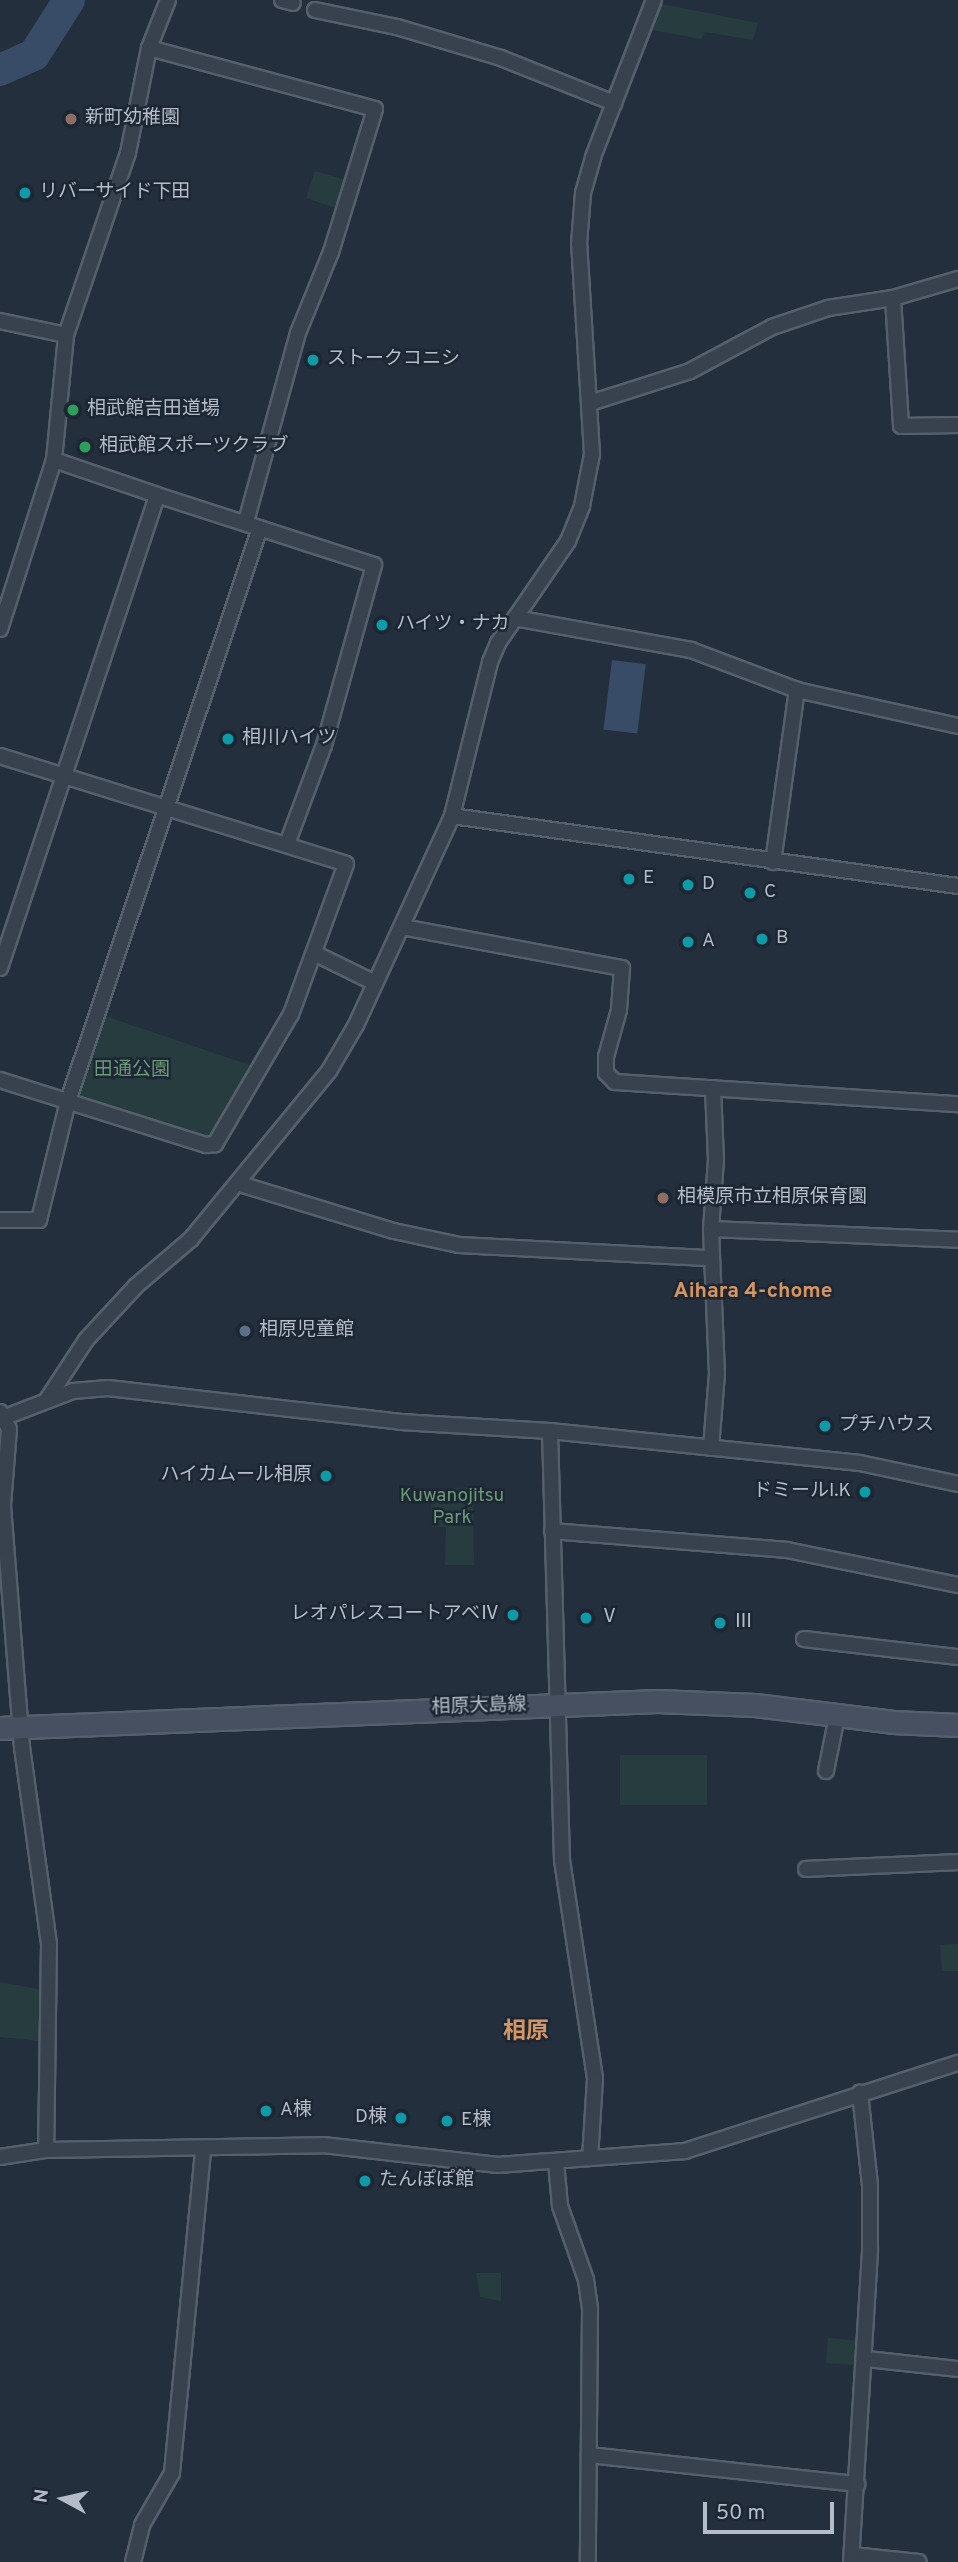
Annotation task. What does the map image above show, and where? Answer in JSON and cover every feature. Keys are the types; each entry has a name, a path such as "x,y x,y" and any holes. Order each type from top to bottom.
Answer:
{"street":[{"path":"0,629 54,460 66,335 128,153 149,48 168,0"},
{"path":"46,1401 104,1319 191,1239 240,1184 329,1071 375,983 452,816 490,662 515,618 568,541 582,506 592,454 580,222 587,175 654,0"},
{"path":"315,10 397,27 501,58 614,103"},
{"path":"0,1220 38,1220 68,1101 167,807 253,525 298,332 331,252 375,109 149,48"},
{"path":"590,403 690,371 772,327 828,308 893,298 958,279"},
{"path":"893,298 901,426 958,425"},
{"path":"0,320 66,335"},
{"path":"54,460 374,565 324,745 287,844"},
{"path":"0,968 157,495"},
{"path":"515,618 691,650 797,690 958,726"},
{"path":"774,863 797,690"},
{"path":"0,757 346,864 316,954 291,1014 215,1144 206,1145 0,1080"},
{"path":"452,816 774,863 958,886"},
{"path":"402,927 617,965 623,973 619,1010 608,1043 608,1077 615,1082 958,1104"},
{"path":"316,954 375,983"},
{"path":"711,1448 717,1374 710,1229 716,1160 713,1088"},
{"path":"240,1184 394,1231 459,1245 711,1258"},
{"path":"710,1229 958,1240"},
{"path":"46,2150 49,1944 11,1727 3,1506 9,1429 2,1416 73,1391 108,1388 401,1422 550,1431 860,1463 958,1484"},
{"path":"550,1431 562,1860 596,2079 590,2158"},
{"path":"552,1531 787,1550 958,1585"},
{"path":"804,1639 958,1657"},
{"name":"相原大島線","path":"11,1727 559,1705 719,1702 837,1716 958,1724"},
{"path":"826,1771 837,1716"},
{"path":"806,1869 958,1862"},
{"path":"0,2157 46,2150 204,2150 323,2145 467,2164 556,2162 685,2151 958,2063"},
{"path":"860,2093 870,2185 867,2359 852,2558 919,2562"},
{"path":"133,2562 139,2533 172,2473 204,2150"},
{"path":"556,2162 560,2206 586,2280 590,2310 588,2562"},
{"path":"867,2359 958,2369"},
{"path":"589,2455 857,2484"}],"green space":[{"path":"662,4 758,23 753,40 705,32 701,39 652,30"},
{"path":"315,171 343,179 346,187 339,209 306,198"},
{"name":"田通公園","path":"102,1015 250,1065 208,1140 75,1100"},
{"name":"Kuwanojitsu Park","path":"473,1487 474,1565 445,1565 446,1527 432,1527 431,1490"},
{"path":"620,1755 707,1755 707,1805 620,1805"},
{"path":"958,1944 958,1971 942,1971 940,1945"},
{"path":"0,1982 38,1989 43,1995 40,2041 0,2037"},
{"path":"476,2273 501,2273 501,2301 480,2297"},
{"path":"828,2338 862,2341 861,2361 855,2365 826,2363"}],"water":[{"path":"612,660 646,664 637,734 603,729"}],"waterway":[{"path":"0,70 34,55 69,0"}],"place":[{"name":"新町幼稚園","path":"71,119"},
{"name":"リバーサイド下田","path":"25,193"},
{"name":"ストークコニシ","path":"313,360"},
{"name":"相武館吉田道場","path":"73,410"},
{"name":"相武館スポーツクラブ","path":"85,447"},
{"name":"ハイツ・ナカ","path":"382,625"},
{"name":"相川ハイツ","path":"228,739"},
{"name":"E","path":"629,879"},
{"name":"D","path":"688,885"},
{"name":"C","path":"750,893"},
{"name":"B","path":"762,939"},
{"name":"A","path":"688,942"},
{"name":"相模原市立相原保育園","path":"663,1198"},
{"name":"相原児童館","path":"245,1331"},
{"name":"プチハウス","path":"825,1426"},
{"name":"ハイカムール相原","path":"326,1476"},
{"name":"ドミールI.K","path":"865,1492"},
{"name":"レオパレスコートアベⅣ","path":"513,1615"},
{"name":"Ⅴ","path":"586,1618"},
{"name":"Ⅲ","path":"720,1623"},
{"name":"A棟","path":"266,2111"},
{"name":"D棟","path":"401,2118"},
{"name":"E棟","path":"447,2121"},
{"name":"たんぽぽ館","path":"365,2181"}],"district":[{"name":"Aihara 4-chome","path":"753,1292"},
{"name":"相原","path":"526,2033"}]}
